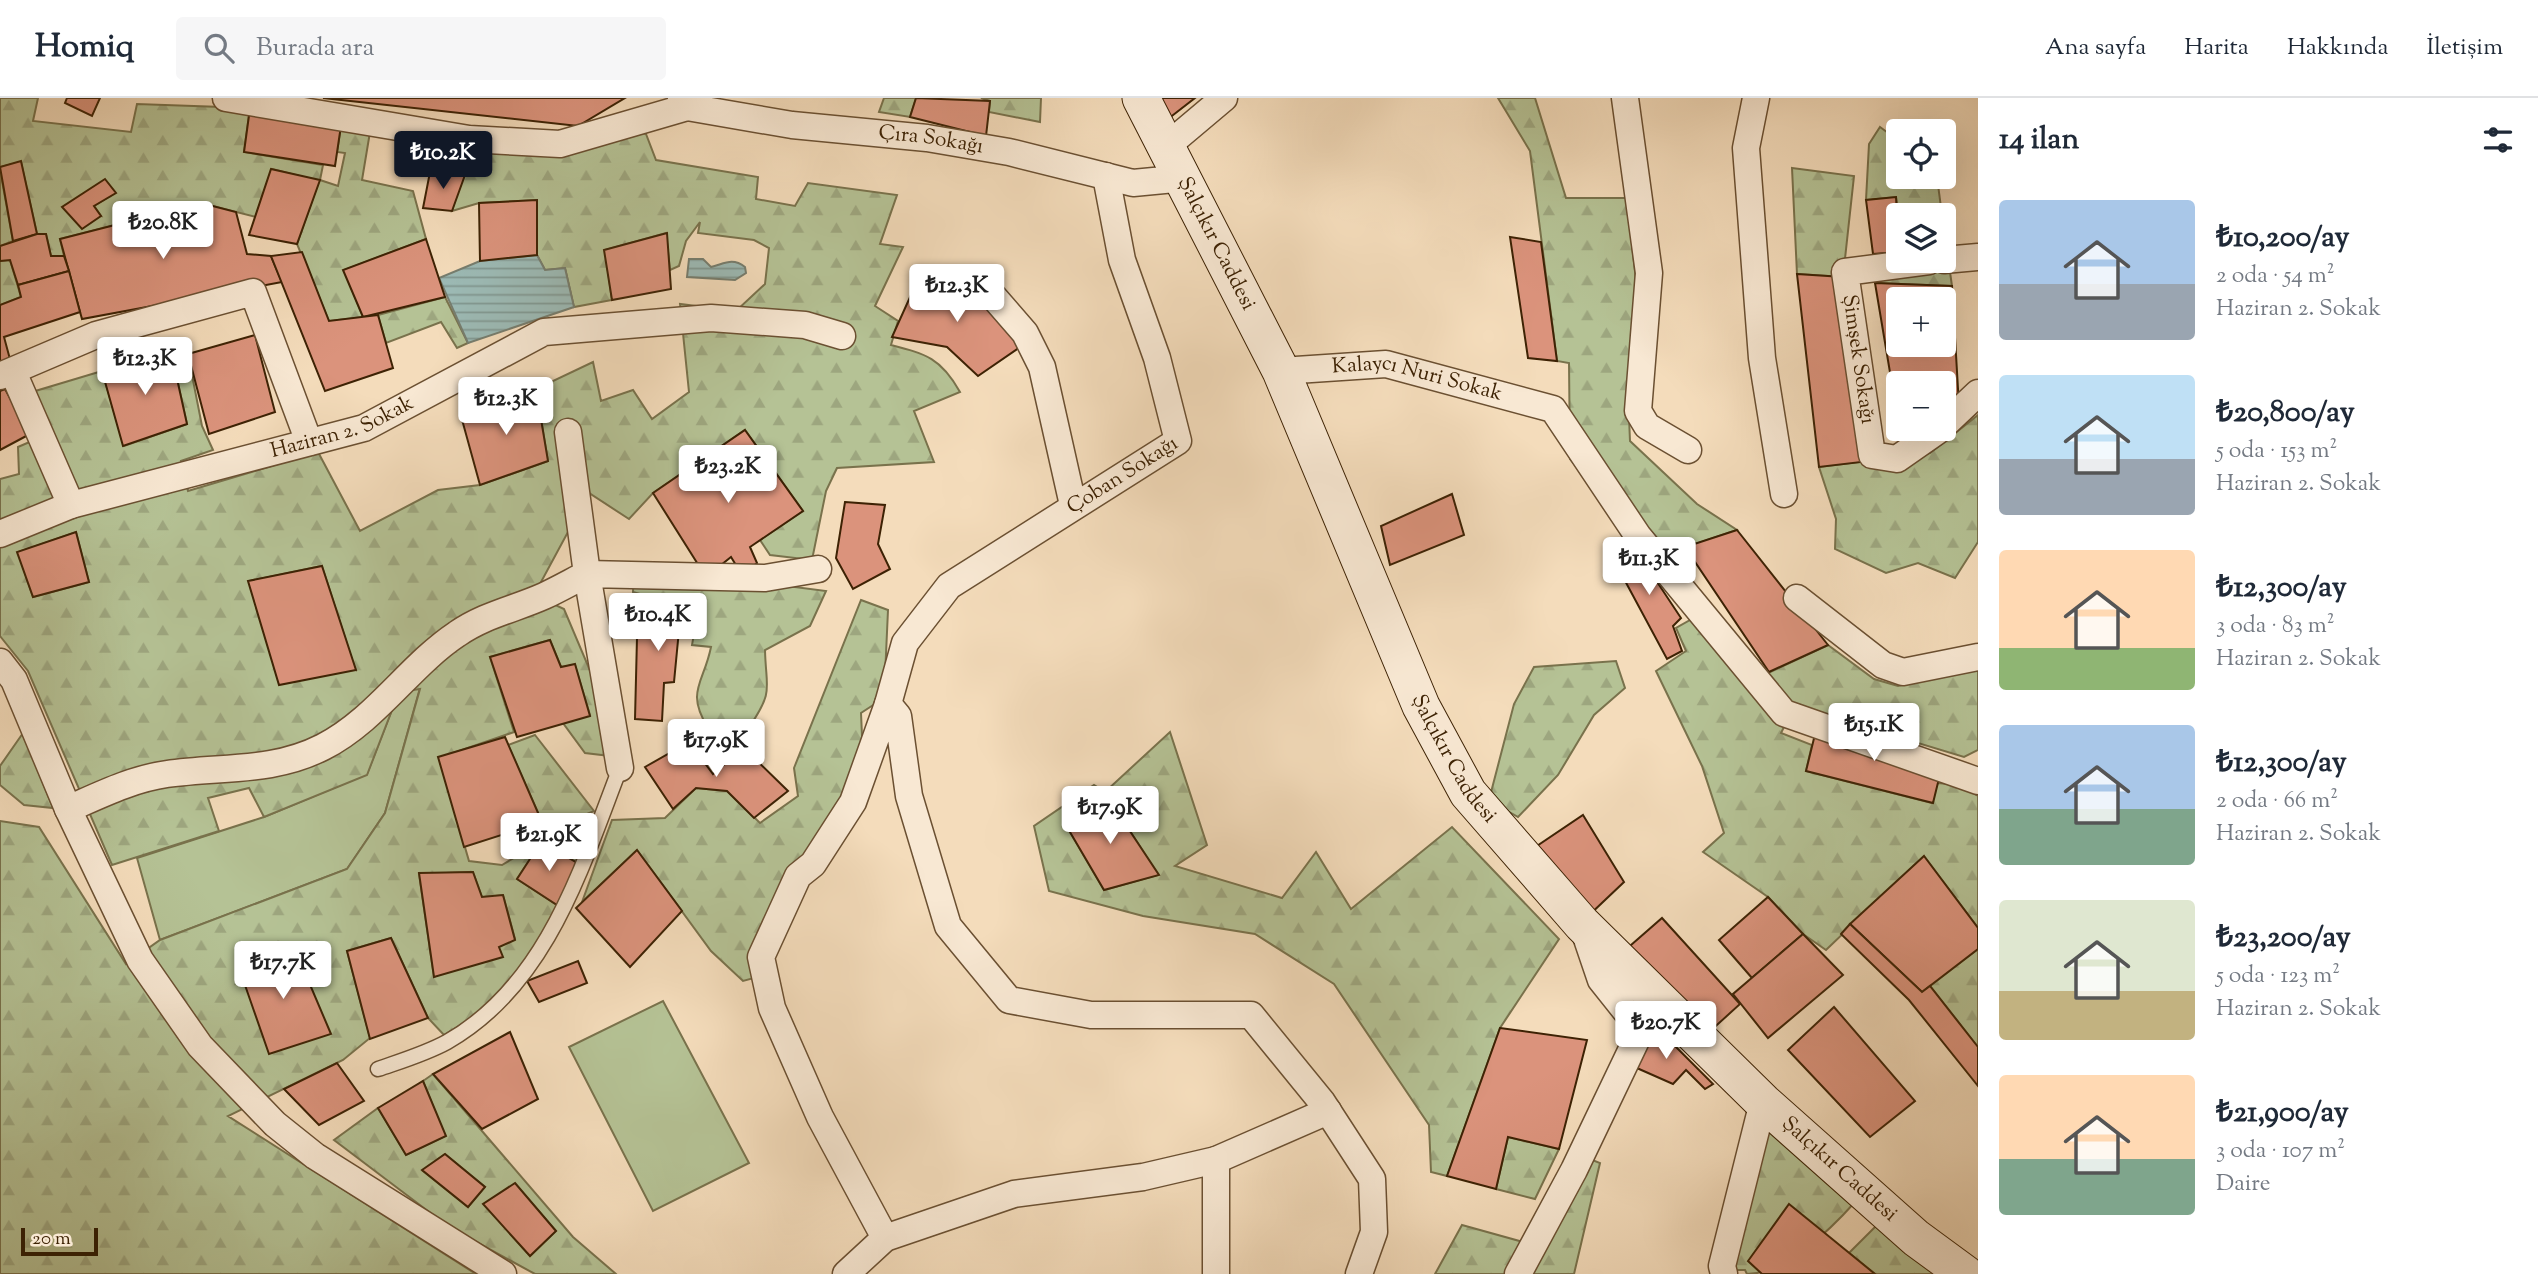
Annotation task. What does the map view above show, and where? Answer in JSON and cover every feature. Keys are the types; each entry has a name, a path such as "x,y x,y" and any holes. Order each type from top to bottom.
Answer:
{"main road":[{"name":"Şalçıkır Caddesi","path":"1141,98 1185,178 1281,370 1421,706 1468,793 1582,924 1763,1102 1916,1238 1965,1274"}],"street":[{"path":"226,98 470,139 560,144 684,103"},
{"path":"1167,146 1224,98"},
{"path":"1625,98 1649,274 1639,411 1647,426 1688,450"},
{"path":"1756,98 1746,148 1762,358 1784,494"},
{"name":"Çıra Sokağı","path":"684,103 792,125 927,138 1009,152 1133,183 1185,178"},
{"name":"Çoban Sokağı","path":"885,1238 820,1116 772,1009 761,957 798,876 813,864 853,802 888,704 905,643 949,586 1178,441 1157,358 1122,260 1106,176"},
{"path":"1956,259 1978,257"},
{"name":"Şimşek Sokağı","path":"1886,267 1845,272 1872,455 1897,459 1923,441"},
{"path":"71,505 7,374 96,335 253,292 309,442"},
{"path":"992,295 1025,333 1042,367 1073,505"},
{"name":"Haziran 2. Sokak","path":"0,534 71,505 364,428 544,332 711,318 805,325 842,336"},
{"name":"Kalaycı Nuri Sokak","path":"1281,370 1386,364 1553,409 1639,536 1784,713 1975,776"},
{"path":"1956,414 1978,393"},
{"path":"568,432 587,574 620,768"},
{"path":"68,809 134,780 169,774 254,769 289,761 325,746 361,721 456,634 484,618 544,596 587,574 765,578 818,569"},
{"path":"1797,598 1883,665 1903,672 1978,657"},
{"path":"0,662 14,680 68,809 140,960 171,1008 233,1083 315,1156 503,1274"},
{"path":"888,704 898,716 909,796 948,926 1009,1000 1091,1015 1251,1015 1328,1111 1372,1179 1374,1232 1359,1274"},
{"path":"1518,1274 1574,1170 1641,1030 1601,980 1582,924"},
{"path":"1724,1274 1722,1266 1763,1102"},
{"path":"846,1274 885,1238 1014,1194 1143,1177 1216,1160 1328,1111"},
{"path":"1216,1160 1216,1274"}],"lane":[{"path":"377,1069 429,1051 468,1029 521,977 562,913 620,768"}],"green space":[{"path":"0,98 38,98 33,121 131,132 137,104 250,108 244,152 323,165 320,180 338,186 345,153 337,152 342,119 371,126 362,180 413,191 426,239 344,270 363,317 329,321 297,244 319,181 272,169 256,217 201,203 60,239 64,256 51,256 46,234 37,234 21,162 0,167","holes":["115,193 94,206 101,216 63,207"]},
{"path":"884,98 916,98 910,117 879,112"},
{"path":"981,98 1041,98 1040,122 989,112 990,101"},
{"path":"1498,98 1535,98 1566,198 1627,198 1636,281 1628,393 1630,441 1697,504 1737,530 1651,559 1570,459 1569,363 1557,361 1530,151"},
{"path":"625,127 646,134 656,160 758,177 756,199 795,206 808,183 897,195 880,244 903,247 875,306 898,321 891,345 931,359 946,372 960,392 914,411 934,462 837,468 826,491 812,560 770,555 760,540 803,511 745,430 653,493 629,519 589,493 534,595 564,609 627,758 585,753 563,723 590,715 575,665 561,667 550,640 490,657 514,732 439,758 469,861 502,865 541,842 596,822 579,864 541,843 517,879 557,905 527,965 490,1007 444,1035 428,1018 391,938 347,951 370,1038 343,1060 228,1116 476,1274 0,1274 0,821 39,827 126,964 160,940 347,869 385,813 420,689 399,692 367,775 264,817 249,788 208,798 219,831 112,865 28,671 0,636 0,479 19,474 18,447 46,435 32,392 102,371 124,446 187,424 176,374 191,370 202,426 213,450 181,461 188,491 318,452 360,531 438,490 480,485 548,461 536,389 593,362 601,401 633,390 652,419 689,392 680,304 736,311 765,284 769,248 754,240 698,233 700,222 686,241 679,266 670,270 666,233 605,250 612,300 574,307 565,268 545,270 537,255 537,200 479,203 452,211 474,133 548,135","holes":["76,532 89,582 33,597 18,552","322,566 355,669 249,581","473,872 482,897 503,895 515,939 434,977 419,874"]},
{"path":"1880,127 1886,131 1886,189 1939,189 1940,203 1897,203 1896,197 1866,200 1869,144"},
{"path":"1792,168 1854,176 1843,277 1797,274"},
{"path":"0,170 13,241 0,246"},
{"path":"1886,253 1886,273 1950,273 1952,286 1875,283 1873,254"},
{"path":"10,260 21,297 0,305 0,261"},
{"path":"445,297 468,343 457,348 441,322 386,343 378,315"},
{"path":"1978,415 1978,542 1955,578 1918,563 1886,573 1835,549 1836,519 1819,467 1930,453 1945,441 1956,441 1956,432"},
{"path":"634,566 826,591 810,626 765,650 766,697 750,726 733,731 708,728 701,715 697,696 711,647 692,645 698,611 633,592"},
{"path":"861,600 888,610 884,698 861,713 864,781 774,946 765,975 743,981 711,951 637,850 582,902 612,820 665,818 696,788 727,791 760,823 798,796 794,768"},
{"path":"1699,615 1786,723 1781,733 1812,745 1806,771 1932,803 1937,783 1962,785 1978,796 1978,928 1924,856 1826,950 1803,934 1768,897 1703,852 1724,833 1702,766 1656,671 1686,651 1676,628"},
{"path":"1828,645 1874,679 1898,686 1978,669 1978,750 1964,757 1789,704 1764,675"},
{"path":"1616,661 1625,688 1594,715 1558,775 1518,817 1489,800 1514,704 1534,667"},
{"path":"420,688 385,813 347,869 160,940 137,858 264,817 367,774 399,692"},
{"path":"1170,732 1207,845 1175,866 1282,898 1316,852 1351,909 1452,827 1559,939 1500,1028 1447,1176 1431,1172 1429,1125 1334,984 1255,934 1143,916 1049,891 1034,826 1094,785 1105,792","holes":["1105,792 1158,875 1104,890 1067,827"]},
{"path":"23,733 53,808 24,805 0,785 0,766"},
{"path":"535,735 594,811 557,827 542,822 508,745"},
{"path":"1978,949 1978,1047 1930,986"},
{"path":"663,1001 749,1163 653,1211 569,1047"},
{"path":"433,1074 573,1237 616,1274 535,1274 449,1227 334,1140 378,1108 406,1155 445,1136 423,1081","holes":["445,1154 485,1187 468,1207 423,1171","515,1184 556,1231 530,1256 484,1204"]},
{"path":"1770,1121 1855,1202 1820,1237 1792,1258 1777,1267 1747,1274 1745,1270 1732,1270"},
{"path":"1508,1137 1559,1149 1535,1199 1496,1189"},
{"path":"1575,1153 1600,1163 1574,1274 1530,1274"},
{"path":"1879,1223 1949,1274 1875,1274 1849,1253"},
{"path":"1462,1225 1523,1242 1509,1274 1435,1274"}],"water":[{"path":"537,255 545,270 565,268 574,307 468,343 439,278 480,261"},
{"path":"689,259 703,259 711,267 736,262 745,267 746,273 735,280 687,277"}],"building":[{"path":"67,98 100,98 92,116 65,103"},
{"path":"323,98 625,98 578,126"},
{"path":"916,98 990,101 986,136 910,117"},
{"path":"1148,98 1195,98 1159,126"},
{"path":"250,108 342,119 335,166 244,152"},
{"path":"21,161 37,234 13,241 0,167"},
{"path":"271,169 320,180 297,244 249,235"},
{"path":"430,172 465,175 452,211 423,208"},
{"path":"105,179 116,193 94,206 101,216 82,229 62,207"},
{"path":"1896,197 1896,203 1886,203 1886,253 1873,254 1866,200"},
{"path":"537,200 537,255 480,261 479,203"},
{"path":"201,203 236,212 247,254 271,256 282,282 82,319 60,239"},
{"path":"667,233 671,289 612,300 604,250"},
{"path":"37,234 46,234 51,256 64,256 69,271 18,285 10,260 0,261 0,246"},
{"path":"1510,237 1541,242 1557,361 1528,358"},
{"path":"426,239 445,297 363,317 343,270"},
{"path":"302,252 329,321 378,315 393,368 325,391 271,256"},
{"path":"69,271 80,312 4,337 11,363 0,366 0,305 21,297 18,285"},
{"path":"1797,274 1843,277 1870,461 1819,467"},
{"path":"920,275 988,297 1023,345 978,376 947,347 892,337"},
{"path":"1875,283 1952,286 1886,287 1886,348"},
{"path":"255,335 275,412 209,434 188,354"},
{"path":"170,347 187,424 123,446 102,371"},
{"path":"1956,355 1959,406 1956,406 1956,371 1890,371 1887,357 1956,357"},
{"path":"5,389 30,434 0,450 0,391"},
{"path":"536,389 548,461 480,485 461,416"},
{"path":"745,430 803,511 750,547 757,563 742,575 731,557 706,577 653,493"},
{"path":"1452,494 1464,535 1390,565 1381,526"},
{"path":"845,502 885,505 878,544 890,569 853,589 836,558"},
{"path":"1737,530 1828,645 1769,672 1685,547"},
{"path":"76,532 89,582 33,597 17,552"},
{"path":"1628,538 1681,618 1673,626 1682,651 1667,659 1609,551"},
{"path":"322,566 356,670 279,685 248,581"},
{"path":"638,597 698,611 695,630 679,630 674,682 664,683 662,721 635,719"},
{"path":"550,640 561,667 575,664 590,716 517,737 490,657"},
{"path":"1818,722 1944,758 1933,803 1806,771"},
{"path":"505,737 542,822 464,847 438,757"},
{"path":"689,742 713,774 744,748 788,791 754,818 727,791 696,788 673,809 645,767"},
{"path":"1104,792 1159,875 1104,890 1067,827"},
{"path":"1583,815 1624,882 1585,919 1525,854"},
{"path":"541,842 579,864 557,905 517,879"},
{"path":"637,850 682,911 630,967 576,908"},
{"path":"1924,856 1978,928 1978,949 1922,992 1850,924"},
{"path":"473,872 482,897 503,895 515,940 499,947 503,957 434,977 419,873"},
{"path":"1768,897 1803,934 1752,978 1719,940"},
{"path":"1662,918 1740,1004 1707,1034 1623,952"},
{"path":"1850,924 1922,992 1930,986 1978,1047 1978,1086 1909,1000 1841,934"},
{"path":"1803,934 1843,975 1768,1038 1733,994"},
{"path":"391,938 428,1018 370,1039 347,951"},
{"path":"294,947 331,1034 269,1054 238,965"},
{"path":"578,961 587,983 539,1002 527,981"},
{"path":"1834,1007 1915,1101 1870,1137 1788,1050"},
{"path":"1500,1028 1587,1040 1559,1149 1508,1137 1496,1189 1447,1176"},
{"path":"1657,1028 1713,1084 1705,1089 1686,1070 1673,1084 1630,1065"},
{"path":"510,1032 538,1099 482,1129 433,1074"},
{"path":"337,1063 364,1101 319,1125 284,1089"},
{"path":"423,1081 446,1136 406,1155 378,1108"},
{"path":"445,1154 485,1187 468,1207 422,1170"},
{"path":"515,1183 556,1231 530,1256 483,1204"},
{"path":"1789,1204 1875,1274 1762,1274 1748,1261"}]}
